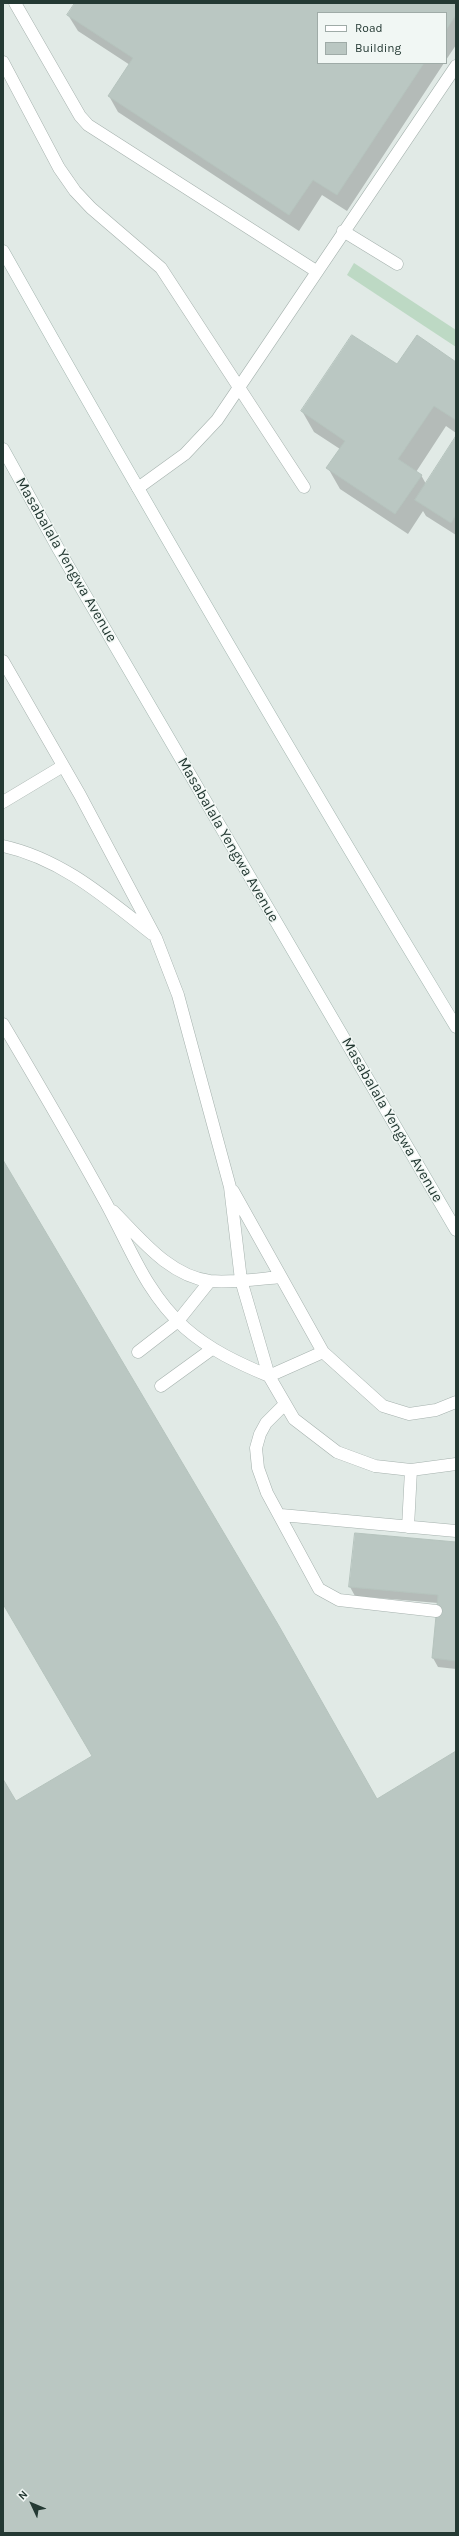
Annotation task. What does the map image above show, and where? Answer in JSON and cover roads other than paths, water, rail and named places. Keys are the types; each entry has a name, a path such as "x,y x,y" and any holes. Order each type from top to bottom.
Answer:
{"main road":[{"path":"15,3 80,116 88,125 316,271"},
{"path":"3,62 59,168 75,191 91,208 161,268 304,487"},
{"path":"138,488 185,454 202,438 240,387 316,271 456,66"},
{"path":"343,231 397,264"},
{"path":"3,251 294,758 456,1027"},
{"name":"Masabalala Yengwa Avenue","path":"3,449 63,557 456,1230"},
{"path":"3,661 63,766 156,938 178,995 230,1187 241,1280 269,1376 294,1419 337,1452 375,1466 411,1470 456,1464"},
{"path":"3,802 63,766"},
{"path":"3,846 25,851 82,879 156,938"},
{"path":"3,1024 106,1204 137,1266 150,1288 178,1322 212,1349 269,1376 323,1352"},
{"path":"230,1187 323,1352 383,1406 409,1414 436,1410 456,1402"},
{"path":"106,1204 178,1270 210,1281 281,1277"},
{"path":"138,1352 178,1322 210,1281"},
{"path":"161,1386 212,1349"},
{"path":"286,1404 266,1423 256,1448 258,1468 267,1493 281,1515 319,1589 339,1600 436,1611"},
{"path":"408,1527 411,1470"},
{"path":"281,1515 456,1531"}]}
